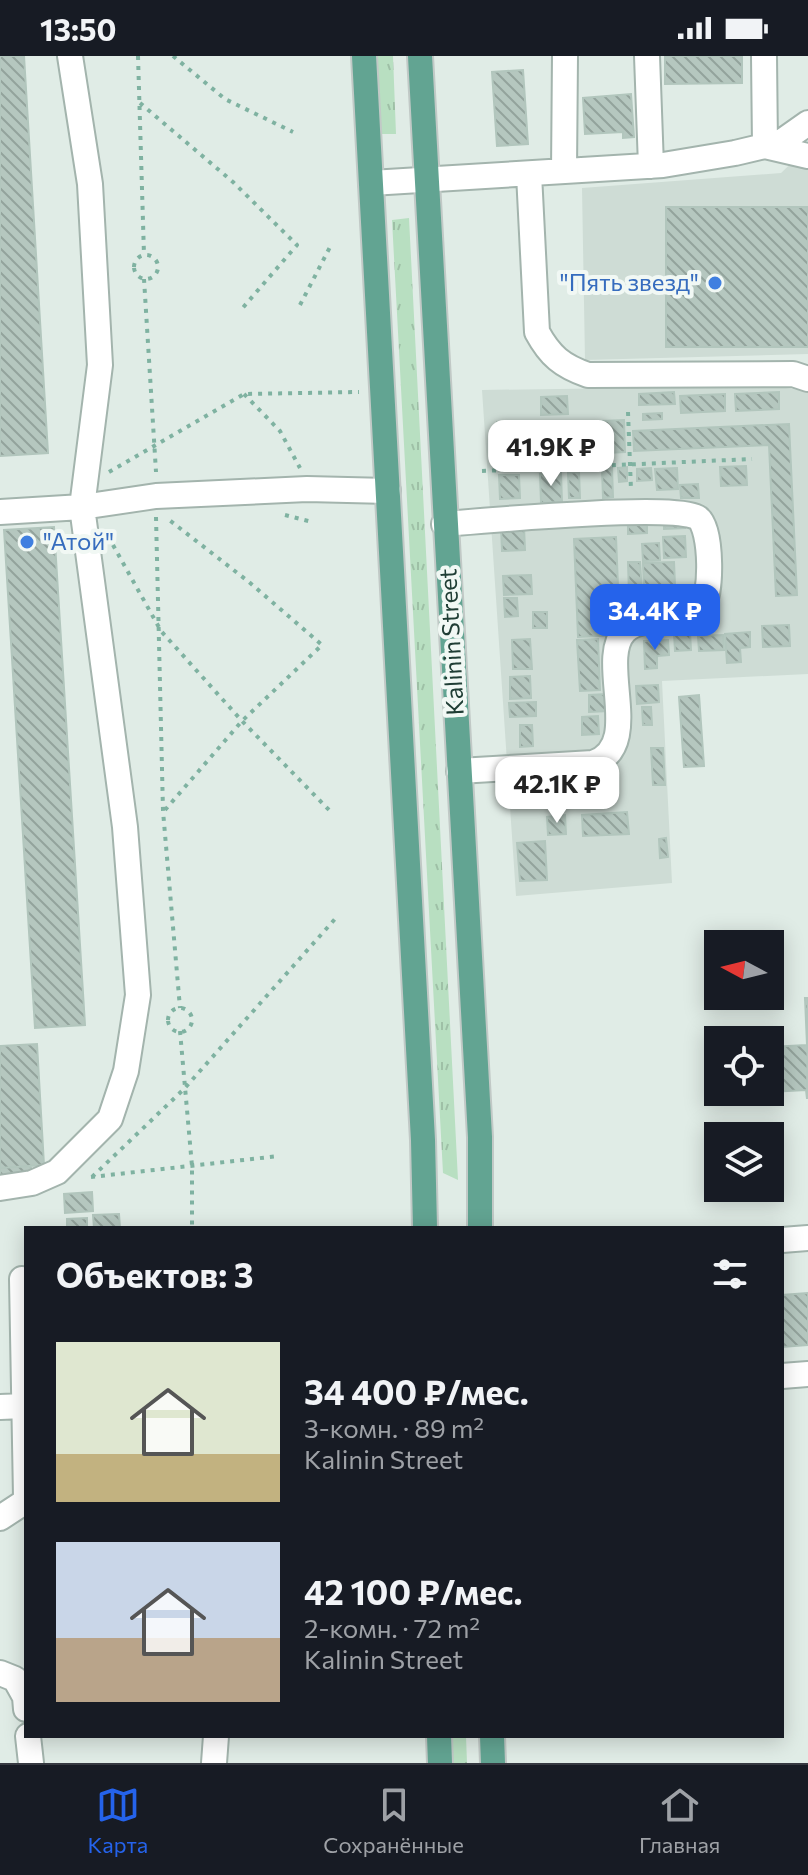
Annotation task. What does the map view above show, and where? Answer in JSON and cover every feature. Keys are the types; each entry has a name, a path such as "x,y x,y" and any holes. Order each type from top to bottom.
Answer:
{"main road":[{"path":"364,56 425,1226"},
{"name":"Kalinin Street","path":"420,56 480,1137 480,1226"},
{"path":"439,1738 440,1763"},
{"path":"492,1738 493,1763"}],"street":[{"path":"0,1188 32,1183 57,1172 110,1119 126,1071 138,995 125,827 82,507 100,365 90,184 70,56"},
{"path":"564,171 565,56"},
{"path":"647,56 651,166"},
{"path":"764,56 765,146"},
{"path":"371,183 651,166 781,142 808,123"},
{"path":"765,146 808,156"},
{"path":"529,174 537,332 547,352 564,367 588,375 793,374 808,379"},
{"path":"0,512 82,507 156,496 307,489 388,491"},
{"path":"444,524 631,512 683,512 699,518 708,532 708,598 701,609 687,616 635,626 625,631 619,640 615,748 605,759 593,763 459,771"},
{"path":"784,1240 808,1238"},
{"path":"16,1280 12,1407 24,1486"},
{"path":"784,1376 808,1374"},
{"path":"0,1518 24,1500"},
{"path":"0,1673 15,1679 24,1695"},
{"path":"28,1738 31,1763"},
{"path":"214,1763 216,1738"}],"path":[{"path":"138,56 144,255"},
{"path":"173,56 225,99 293,132"},
{"path":"140,103 233,182 297,245 240,311"},
{"path":"300,305 330,247"},
{"path":"144,255 154,258 158,269 155,275 144,279 138,276 134,267 138,258 144,255"},
{"path":"144,279 156,496"},
{"path":"109,472 244,394 383,392"},
{"path":"244,394 280,431 296,457 307,489"},
{"path":"628,412 631,512"},
{"path":"482,471 752,459"},
{"path":"163,811 242,721 322,645 249,582 156,510 163,811 180,1008"},
{"path":"112,543 161,631 242,721 330,811"},
{"path":"279,1156 92,1177 184,1089 335,919"},
{"path":"180,1008 192,1017 188,1028 180,1031 172,1028 168,1020 169,1013 180,1008"},
{"path":"180,1031 192,1166 192,1226"}],"shaded area":[{"path":"808,147 808,354 585,360 582,188 781,173"},
{"path":"771,386 808,391 808,674 662,681 672,883 516,896 482,390"}],"green space":[{"path":"376,56 393,56 396,134 380,134"},
{"path":"409,218 458,1180 443,1173 392,220"},
{"path":"448,1738 466,1738 467,1763 449,1763"}],"building":[{"path":"0,56 24,56 48,453 0,456"},
{"path":"665,56 742,56 742,83 665,84"},
{"path":"523,70 528,144 497,146 492,72"},
{"path":"631,94 634,137 623,138 623,132 585,134 583,98"},
{"path":"666,207 808,207 808,347 666,347"},
{"path":"674,392 675,404 639,405 639,394"},
{"path":"779,392 779,409 736,411 735,394"},
{"path":"725,394 725,411 681,413 680,396"},
{"path":"567,396 568,414 541,415 541,397"},
{"path":"662,413 662,419 643,420 643,414"},
{"path":"624,420 625,452 497,458 496,438 556,436 555,423"},
{"path":"539,421 539,431 498,433 497,422"},
{"path":"789,424 797,595 776,596 769,445 634,451 633,431"},
{"path":"746,466 747,485 721,486 720,467"},
{"path":"627,467 627,481 619,482 618,468"},
{"path":"612,468 613,497 603,498 602,469"},
{"path":"651,468 652,480 637,481 637,469"},
{"path":"677,468 678,489 657,490 655,469"},
{"path":"579,472 580,498 569,498 568,473"},
{"path":"561,473 562,502 541,503 540,474"},
{"path":"499,475 519,475 520,498 500,499"},
{"path":"698,484 699,498 681,498 680,485"},
{"path":"685,516 685,528 664,529 664,517"},
{"path":"647,520 647,533 628,534 628,521"},
{"path":"54,527 85,1025 35,1028 4,530"},
{"path":"501,527 524,527 525,550 502,551"},
{"path":"685,536 686,557 664,558 663,537"},
{"path":"616,537 620,635 578,637 574,539"},
{"path":"659,543 660,560 643,561 642,544"},
{"path":"628,562 640,562 642,593 629,594"},
{"path":"674,562 675,585 644,587 643,563"},
{"path":"531,575 532,594 504,595 503,576"},
{"path":"504,598 517,598 518,616 505,617"},
{"path":"533,612 547,612 547,628 533,628"},
{"path":"789,625 790,646 763,647 762,626"},
{"path":"690,632 691,650 675,651 674,633"},
{"path":"750,632 750,647 740,648 741,662 727,663 725,634"},
{"path":"723,635 724,650 699,651 698,636"},
{"path":"530,639 532,669 513,669 512,640"},
{"path":"598,639 600,690 580,691 577,640"},
{"path":"668,640 669,655 657,656 657,668 645,669 644,641"},
{"path":"530,676 531,698 510,699 510,677"},
{"path":"658,685 659,702 637,704 636,686"},
{"path":"607,694 608,711 589,712 589,695"},
{"path":"699,695 704,766 684,767 679,697"},
{"path":"536,702 536,716 510,717 509,703"},
{"path":"642,707 651,707 652,725 643,725"},
{"path":"598,716 599,734 582,735 582,717"},
{"path":"520,725 532,725 533,746 520,747"},
{"path":"651,748 663,748 665,785 653,785"},
{"path":"534,770 535,797 516,798 514,772"},
{"path":"611,776 612,805 595,806 593,777"},
{"path":"579,782 580,794 564,795 563,783"},
{"path":"627,812 629,834 583,836 582,815"},
{"path":"565,815 566,834 548,835 547,817"},
{"path":"666,838 668,857 660,858 659,839"},
{"path":"545,841 547,880 520,881 517,843"},
{"path":"805,998 808,998 807,1099 806,1090 784,1091 784,1046 807,1045"},
{"path":"37,1044 44,1165 0,1168 0,1046"},
{"path":"31,1166 32,1180 0,1182 0,1168"},
{"path":"92,1192 93,1211 65,1213 64,1194"},
{"path":"119,1214 120,1226 94,1226 93,1215"},
{"path":"87,1218 87,1226 67,1226 67,1219"},
{"path":"808,1293 808,1345 784,1347 784,1295"}],"place":[{"name":"\"Пять звезд\"","path":"715,283"},
{"name":"\"Атой\"","path":"27,542"}]}
